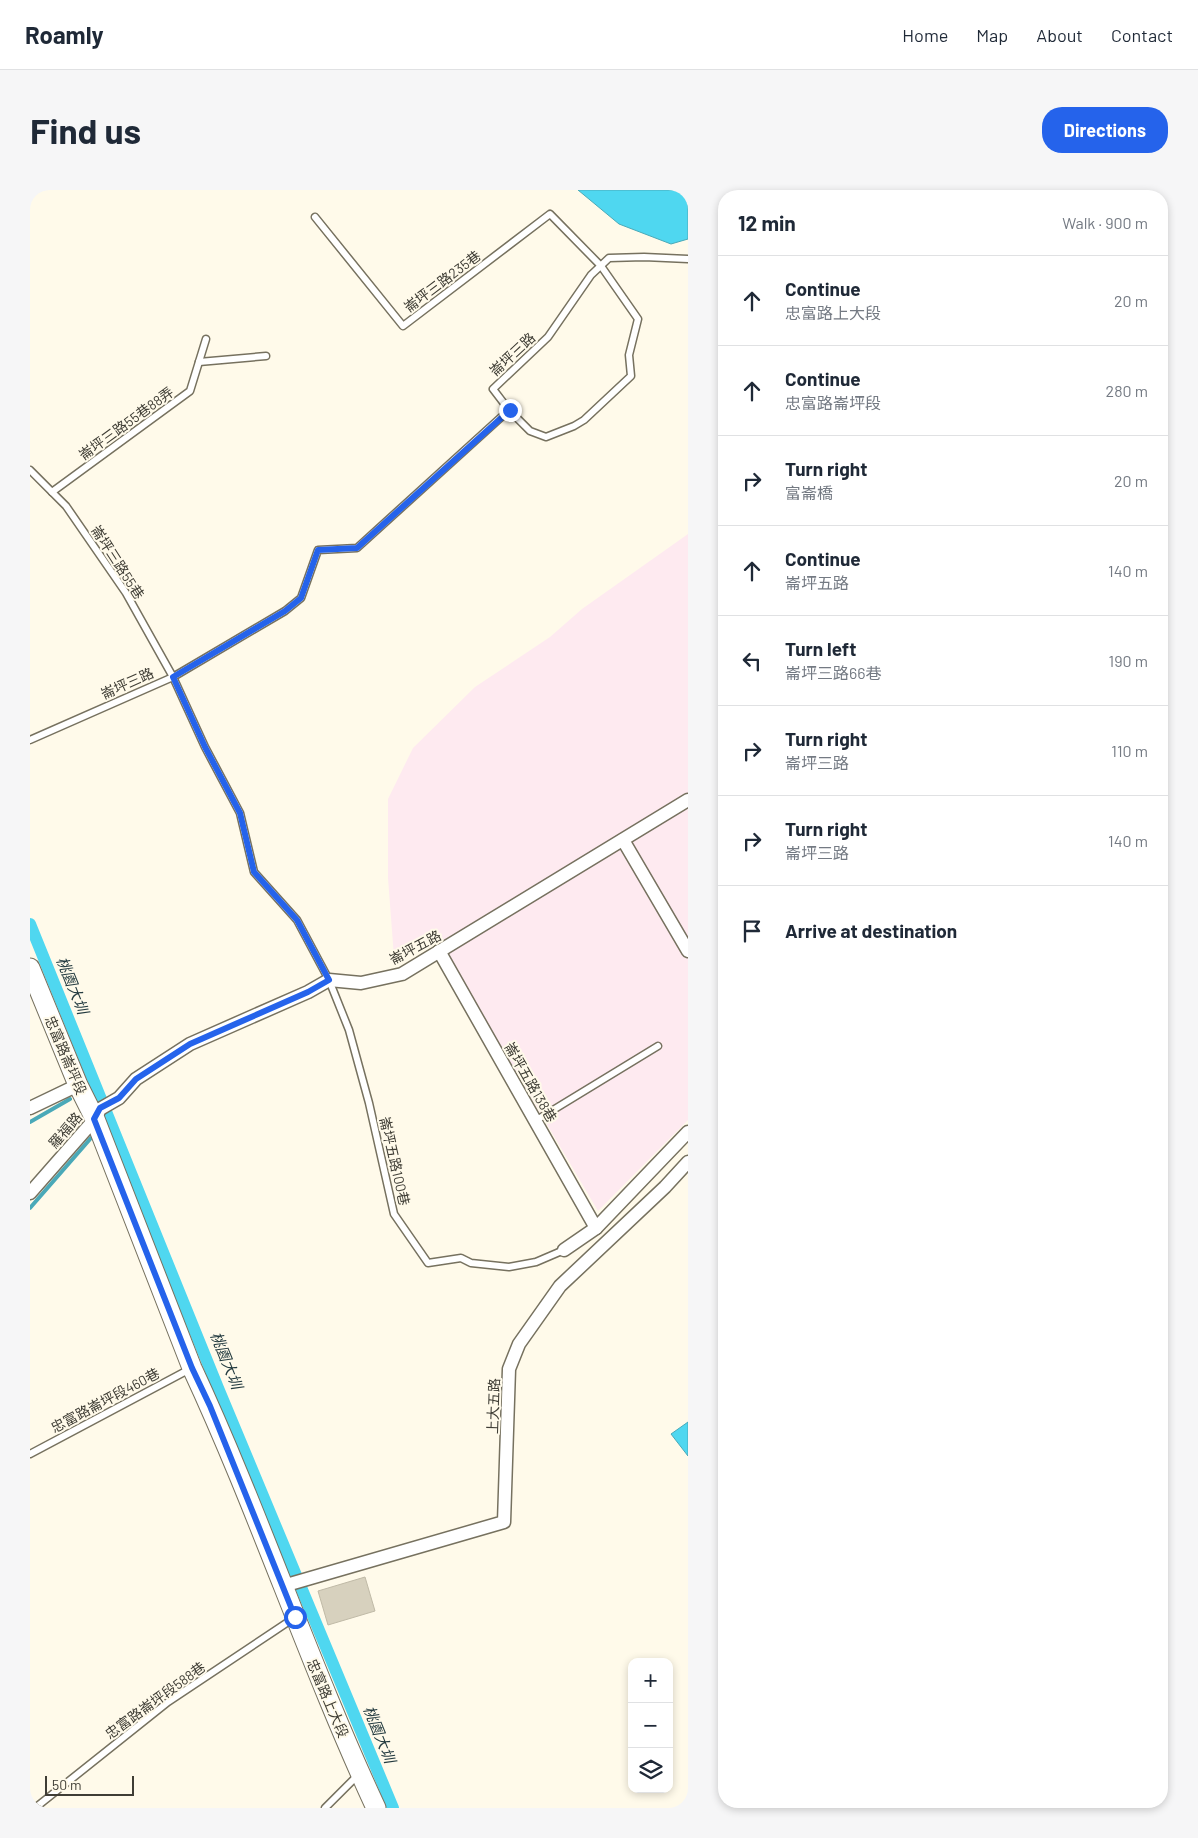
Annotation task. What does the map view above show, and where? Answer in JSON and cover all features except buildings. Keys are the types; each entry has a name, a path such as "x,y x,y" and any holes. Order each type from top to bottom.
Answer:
{"street":[{"name":"崙坪五路","path":"329,980 361,982 402,974 688,800"},
{"path":"623,840 688,951"},
{"name":"崙坪五路138巷","path":"439,951 596,1228"},
{"name":"忠富路崙坪段","path":"30,968 78,1085 97,1114 192,1368 286,1586"},
{"path":"97,1114 119,1098 136,1079 190,1044 308,992 329,980"},
{"path":"30,1108 78,1085"},
{"name":"羅福路","path":"30,1193 97,1114"},
{"path":"564,1250 596,1228 688,1132"},
{"name":"上大五路","path":"286,1586 504,1522 509,1369 518,1344 560,1286 666,1187 688,1162"},
{"name":"忠富路上大段","path":"286,1586 295,1617 376,1808"}],"lane":[{"name":"崙坪三路235巷","path":"315,217 403,326 550,214 601,266"},
{"name":"崙坪三路","path":"30,740 173,677 285,611 301,598 318,550 357,548 510,410 493,389 548,337 591,276 609,258 688,258"},
{"path":"510,410 530,431 546,437 584,420 631,376 629,355 638,320 601,266"},
{"name":"崙坪三路55巷88弄","path":"52,492 190,391 206,339"},
{"path":"199,362 266,356"},
{"name":"崙坪三路55巷","path":"30,470 66,506 126,593 173,677 205,747 240,813 254,872 297,920 329,980"},
{"name":"崙坪五路100巷","path":"329,980 349,1030 369,1103 394,1214 428,1263 461,1258 471,1262 509,1267 536,1262 564,1250"},
{"path":"536,1121 658,1046"},
{"name":"忠富路崙坪段460巷","path":"30,1454 192,1368"},
{"name":"忠富路崙坪段588巷","path":"35,1808 168,1702 295,1617"},
{"path":"325,1808 360,1774"}],"shaded area":[{"path":"688,534 688,1120 598,1211 436,936 394,957 388,878 388,799 413,748 475,687 550,637 582,609"}],"water":[{"path":"578,190 688,190 688,239 671,244 619,224"},
{"path":"688,1422 688,1456 671,1434"}],"waterway":[{"name":"桃園大圳","path":"30,924 218,1388 393,1808"},
{"name":"桃園大圳","path":"91,1089 97,1087"},
{"path":"30,1122 70,1099"},
{"name":"桃園大圳","path":"105,1123 109,1118"},
{"path":"30,1208 91,1138"}],"route":[{"path":"295,1617 210,1406 192,1368 94,1119 100,1108 119,1098 136,1079 190,1044 308,992 329,980 297,920 254,872 240,813 205,747 173,677 285,611 301,598 318,550 357,548 510,410"}]}
